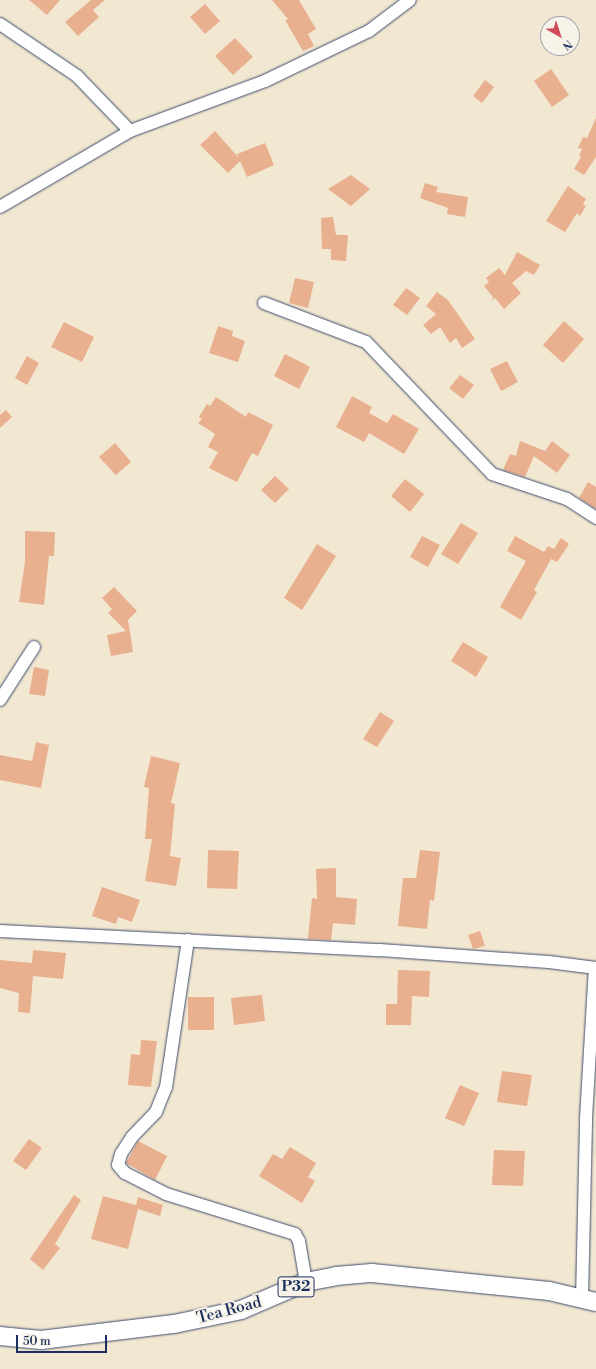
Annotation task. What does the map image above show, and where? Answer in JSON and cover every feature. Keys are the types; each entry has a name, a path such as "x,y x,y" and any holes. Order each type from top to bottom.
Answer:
{"main road":[{"name":"Tea Road","path":"0,1336 41,1340 174,1324 241,1310 306,1282 336,1276 372,1273 549,1290 589,1300"}],"street":[{"path":"0,207 130,132 265,81 369,31 410,0"},
{"path":"0,24 78,76 130,132"},
{"path":"264,303 366,342 492,474 567,499 596,518"},
{"path":"0,700 34,647"},
{"path":"0,930 549,962 595,968 586,1118 589,1300"},
{"path":"188,940 166,1087 156,1112 132,1137 121,1154 118,1165 125,1173 166,1194 294,1234 299,1241 306,1282"}],"building":[{"path":"29,0 60,0 47,15"},
{"path":"91,0 105,0 93,10 99,17 78,36 65,22"},
{"path":"272,0 299,0 316,29 308,34 314,46 303,51 285,20 288,19"},
{"path":"205,4 220,21 205,34 190,17"},
{"path":"235,38 253,57 233,75 215,56"},
{"path":"551,69 569,95 552,107 534,81"},
{"path":"485,80 494,87 482,103 473,96"},
{"path":"596,118 596,157 584,175 574,169 581,157 579,156 582,149 578,148 583,137 587,138"},
{"path":"215,131 238,157 237,154 265,143 274,165 247,177 240,161 228,173 200,145"},
{"path":"351,175 370,189 351,206 328,189"},
{"path":"425,183 438,187 436,192 468,197 465,217 447,214 448,208 420,198"},
{"path":"568,186 586,199 583,204 586,206 580,216 577,213 565,232 546,221"},
{"path":"333,217 336,235 348,235 346,261 331,260 331,249 322,249 321,218"},
{"path":"517,252 540,265 534,275 526,271 512,283 521,293 504,309 495,298 492,300 493,297 484,286 489,282 486,278 499,268 505,275"},
{"path":"295,278 314,282 308,308 289,303"},
{"path":"406,288 420,298 407,315 393,305"},
{"path":"437,292 448,300 475,339 462,348 456,338 450,343 440,327 431,334 423,325 436,314 426,306"},
{"path":"564,321 584,339 563,363 543,345"},
{"path":"64,322 94,337 82,362 51,347"},
{"path":"218,326 233,331 232,336 245,341 238,362 209,353"},
{"path":"285,354 310,367 299,389 274,376"},
{"path":"27,356 39,363 27,385 15,378"},
{"path":"507,361 518,382 501,391 490,369"},
{"path":"460,375 474,385 463,399 449,388"},
{"path":"352,396 372,407 369,413 387,423 393,414 419,429 404,454 369,433 364,442 336,427"},
{"path":"216,397 246,417 248,412 273,425 258,456 252,453 237,482 209,468 218,452 208,447 215,434 198,423 202,419 199,417 207,404 210,406"},
{"path":"6,410 12,417 0,428 0,415"},
{"path":"520,441 545,451 552,441 570,455 557,473 534,456 525,477 503,470 510,454 516,456"},
{"path":"115,443 131,462 116,475 99,457"},
{"path":"275,476 289,489 275,503 261,490"},
{"path":"405,479 424,494 410,512 391,496"},
{"path":"588,482 596,487 596,509 579,498"},
{"path":"461,523 478,533 458,564 441,554"},
{"path":"25,531 55,532 54,556 49,556 44,605 19,602 25,562"},
{"path":"422,536 440,545 428,567 410,557"},
{"path":"515,536 544,552 548,546 554,549 561,538 569,544 557,562 551,559 534,590 537,592 521,620 500,607 526,561 507,551"},
{"path":"317,544 336,556 302,610 284,598"},
{"path":"114,587 137,611 128,620 133,652 111,656 107,635 126,631 108,613 112,609 102,598"},
{"path":"463,642 488,657 476,677 451,661"},
{"path":"34,667 49,670 45,696 29,694"},
{"path":"380,712 394,721 377,747 363,739"},
{"path":"36,742 49,745 41,788 0,780 0,755 32,761"},
{"path":"151,756 180,763 171,803 175,804 170,856 181,858 176,886 145,881 152,839 145,839 149,788 144,787"},
{"path":"208,850 239,851 237,889 207,888"},
{"path":"420,850 440,852 434,901 430,900 427,929 398,926 403,878 416,878"},
{"path":"336,868 336,897 357,899 355,925 333,923 331,940 308,939 312,898 317,899 316,869"},
{"path":"102,887 140,900 132,922 118,917 116,924 92,916"},
{"path":"480,931 485,946 473,949 468,935"},
{"path":"33,950 66,953 63,979 33,976 30,1013 18,1012 19,993 0,988 0,960 32,963"},
{"path":"398,970 430,971 429,997 412,996 411,1025 386,1025 386,1004 397,1004"},
{"path":"262,995 265,1021 234,1025 231,998"},
{"path":"188,997 214,997 214,1030 188,1030"},
{"path":"141,1040 157,1041 151,1087 128,1085 131,1054 140,1055"},
{"path":"502,1071 532,1075 527,1106 497,1102"},
{"path":"460,1085 479,1093 464,1126 445,1118"},
{"path":"29,1139 42,1148 26,1170 13,1161"},
{"path":"138,1141 167,1156 155,1180 126,1163"},
{"path":"290,1147 316,1163 308,1177 315,1181 302,1203 259,1176 273,1154 282,1159"},
{"path":"494,1150 525,1151 523,1186 492,1185"},
{"path":"74,1195 81,1200 55,1244 60,1248 43,1270 30,1259"},
{"path":"103,1196 136,1205 138,1197 163,1205 160,1216 138,1209 128,1249 91,1239"}]}
